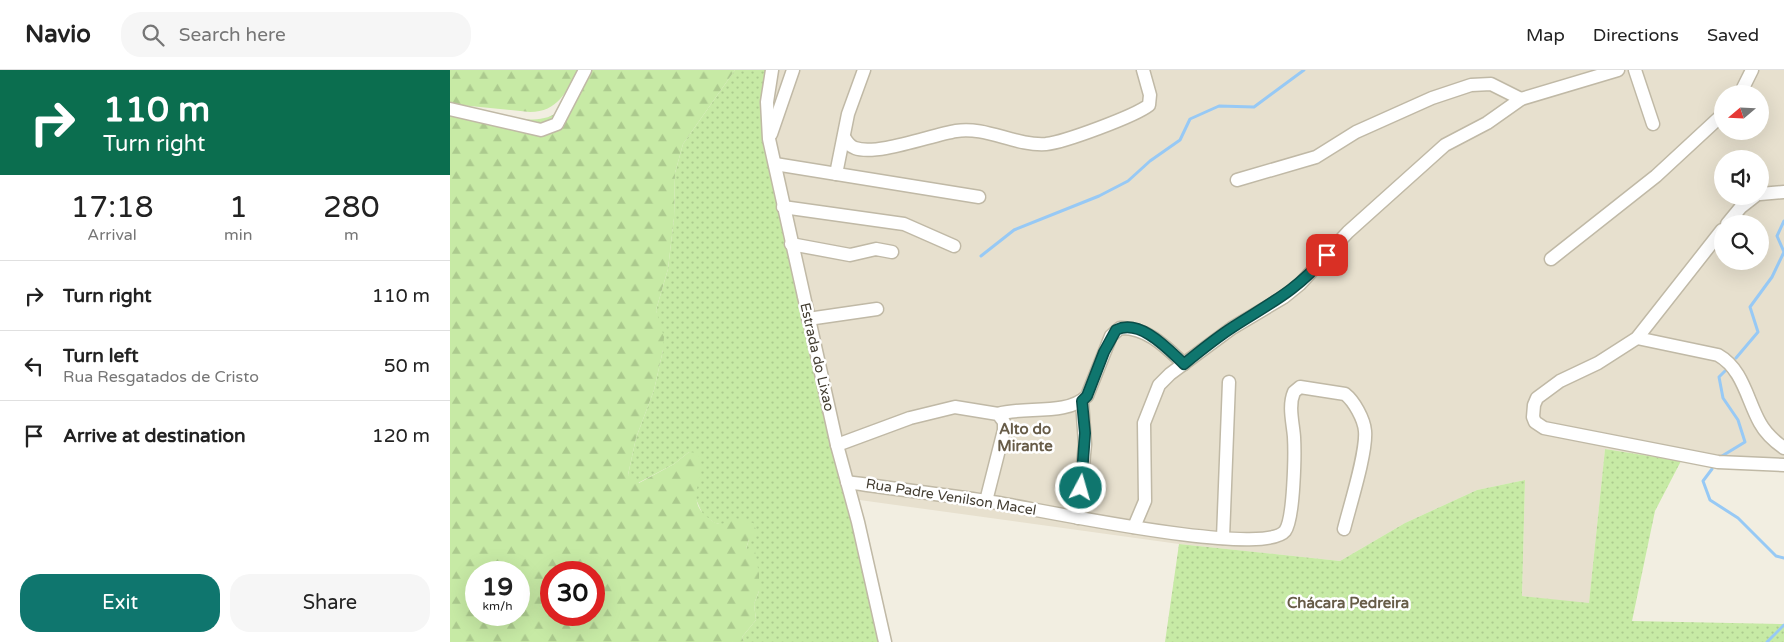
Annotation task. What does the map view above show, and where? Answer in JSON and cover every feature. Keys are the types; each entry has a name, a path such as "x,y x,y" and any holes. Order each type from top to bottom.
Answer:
{"street":[{"path":"450,110 541,130 550,129 557,124 585,70"},
{"name":"Estrada do Lixao","path":"772,70 766,102 769,139 782,207 837,445 886,642"},
{"path":"769,139 793,70"},
{"path":"836,174 848,114 864,70"},
{"path":"844,137 854,147 863,149 896,145 966,130 1031,144 1056,142 1119,119 1149,105 1150,95 1143,70"},
{"path":"1134,527 1146,501 1144,423 1159,386 1184,364 1232,328 1284,297 1300,284 1348,232 1445,145 1487,123 1521,99 1618,70"},
{"path":"1636,70 1653,124"},
{"path":"1744,85 1752,70"},
{"path":"1237,180 1316,157 1356,132 1432,98 1471,84 1491,84 1521,99"},
{"path":"1551,259 1656,176 1714,122"},
{"path":"774,164 980,197"},
{"path":"1769,193 1784,192"},
{"path":"1734,215 1744,205"},
{"path":"782,207 904,224 954,246"},
{"path":"1714,240 1637,338 1598,363 1547,389 1537,398 1532,412 1536,422 1544,428 1597,440 1718,462 1784,465"},
{"path":"791,244 850,256 876,249 892,252"},
{"path":"808,319 877,309"},
{"path":"837,445 910,418 949,408 955,407 998,414 1008,410 1067,406 1082,401 1087,396 1111,336 1120,328 1134,328 1150,336 1184,364"},
{"path":"1637,338 1718,355 1726,360 1742,383 1760,424 1772,439 1784,448"},
{"path":"1224,538 1229,382"},
{"name":"Rua Padre Venilson Macel","path":"847,482 986,500 1134,527 1224,538 1260,540 1281,534 1286,530 1294,474 1291,404 1294,392 1300,388 1345,394 1350,398 1362,420 1364,441 1344,529"},
{"path":"1078,518 1085,444 1082,401"},
{"path":"986,500 1004,430 1004,422 998,414"}],"shaded area":[{"path":"768,70 1784,70 1784,468 1681,461 1605,449 1589,604 1522,596 1525,480 1477,490 1405,523 1340,561 1179,544 845,498 783,228"}],"green space":[{"path":"450,70 580,70 560,99 548,108 530,112 450,104"},
{"path":"588,70 735,70 683,144 675,173 674,218 668,269 656,310 664,337 663,350 654,390 636,438 628,475 635,477 639,483 674,464 689,452 697,453 700,461 700,470 696,496 702,512 711,520 720,524 735,518 753,523 757,532 749,539 746,549 755,551 759,574 759,591 754,604 756,620 742,637 744,642 450,642 450,107 504,118 534,119 546,118 556,113"},
{"path":"735,70 768,70 762,102 882,642 744,642 742,637 756,620 754,604 759,591 746,549 749,539 724,525 715,523 703,515 695,497 699,458 689,452 674,464 638,483 628,475 636,438 654,390 663,350 656,310 668,269 674,218 675,173 683,144"},
{"path":"1605,449 1681,461 1655,511 1632,621 1784,624 1784,642 1165,642 1179,544 1340,561 1405,523 1477,490 1525,480 1522,596 1589,603"}],"waterway":[{"path":"981,256 1014,230 1099,196 1128,181 1150,161 1180,140 1190,119 1219,106 1254,107 1304,70"},
{"path":"1736,358 1758,332 1750,307 1772,277 1784,252 1777,236 1784,221"},
{"path":"1722,456 1745,442 1738,420 1723,398 1719,377 1725,371"},
{"path":"1712,469 1703,481 1710,500 1738,518 1776,556 1784,558"},
{"path":"1767,642 1784,625"}],"district":[{"name":"Alto do Mirante","path":"1025,438"},
{"name":"Chácara Pedreira","path":"1348,603"}],"route":[{"path":"1081,488 1085,444 1085,422 1082,401 1087,396 1111,336 1116,330 1120,328 1134,328 1163,345 1184,364 1232,328 1284,297 1300,284 1327,255"}]}
